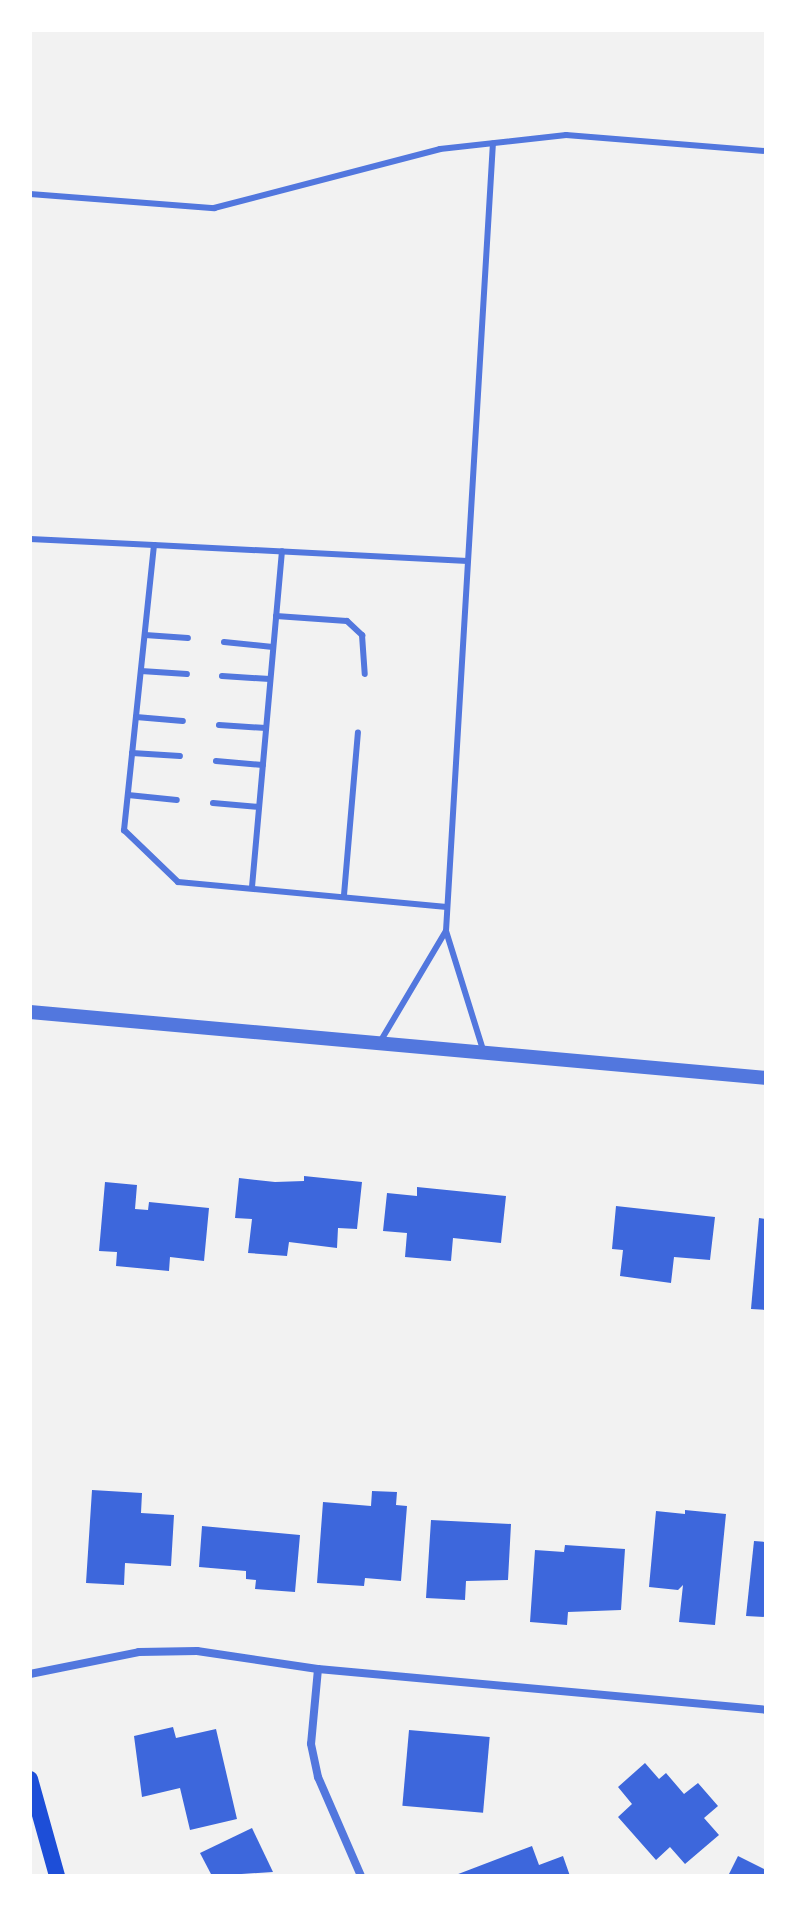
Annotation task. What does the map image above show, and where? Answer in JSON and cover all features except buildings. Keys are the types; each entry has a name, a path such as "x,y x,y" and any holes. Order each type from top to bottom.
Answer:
{"main road":[{"path":"30,1779 57,1876"}],"street":[{"path":"30,1012 766,1078"},
{"path":"30,1674 139,1652 197,1651 318,1669 766,1710"},
{"path":"318,1669 311,1744 318,1777 361,1876"}],"lane":[{"path":"30,194 214,208 440,149 566,135 766,151"},
{"path":"484,1053 446,931 493,143"},
{"path":"30,539 468,561"},
{"path":"154,545 124,830 178,882 344,895 447,907"},
{"path":"252,887 282,551"},
{"path":"276,616 347,621 362,635 365,674"},
{"path":"145,635 188,638"},
{"path":"224,642 273,647"},
{"path":"141,671 187,674"},
{"path":"222,676 270,679"},
{"path":"136,717 183,721"},
{"path":"219,725 266,728"},
{"path":"344,895 358,733"},
{"path":"132,753 180,756"},
{"path":"216,761 263,765"},
{"path":"128,795 177,800"},
{"path":"213,803 259,807"},
{"path":"379,1043 446,931"}]}
